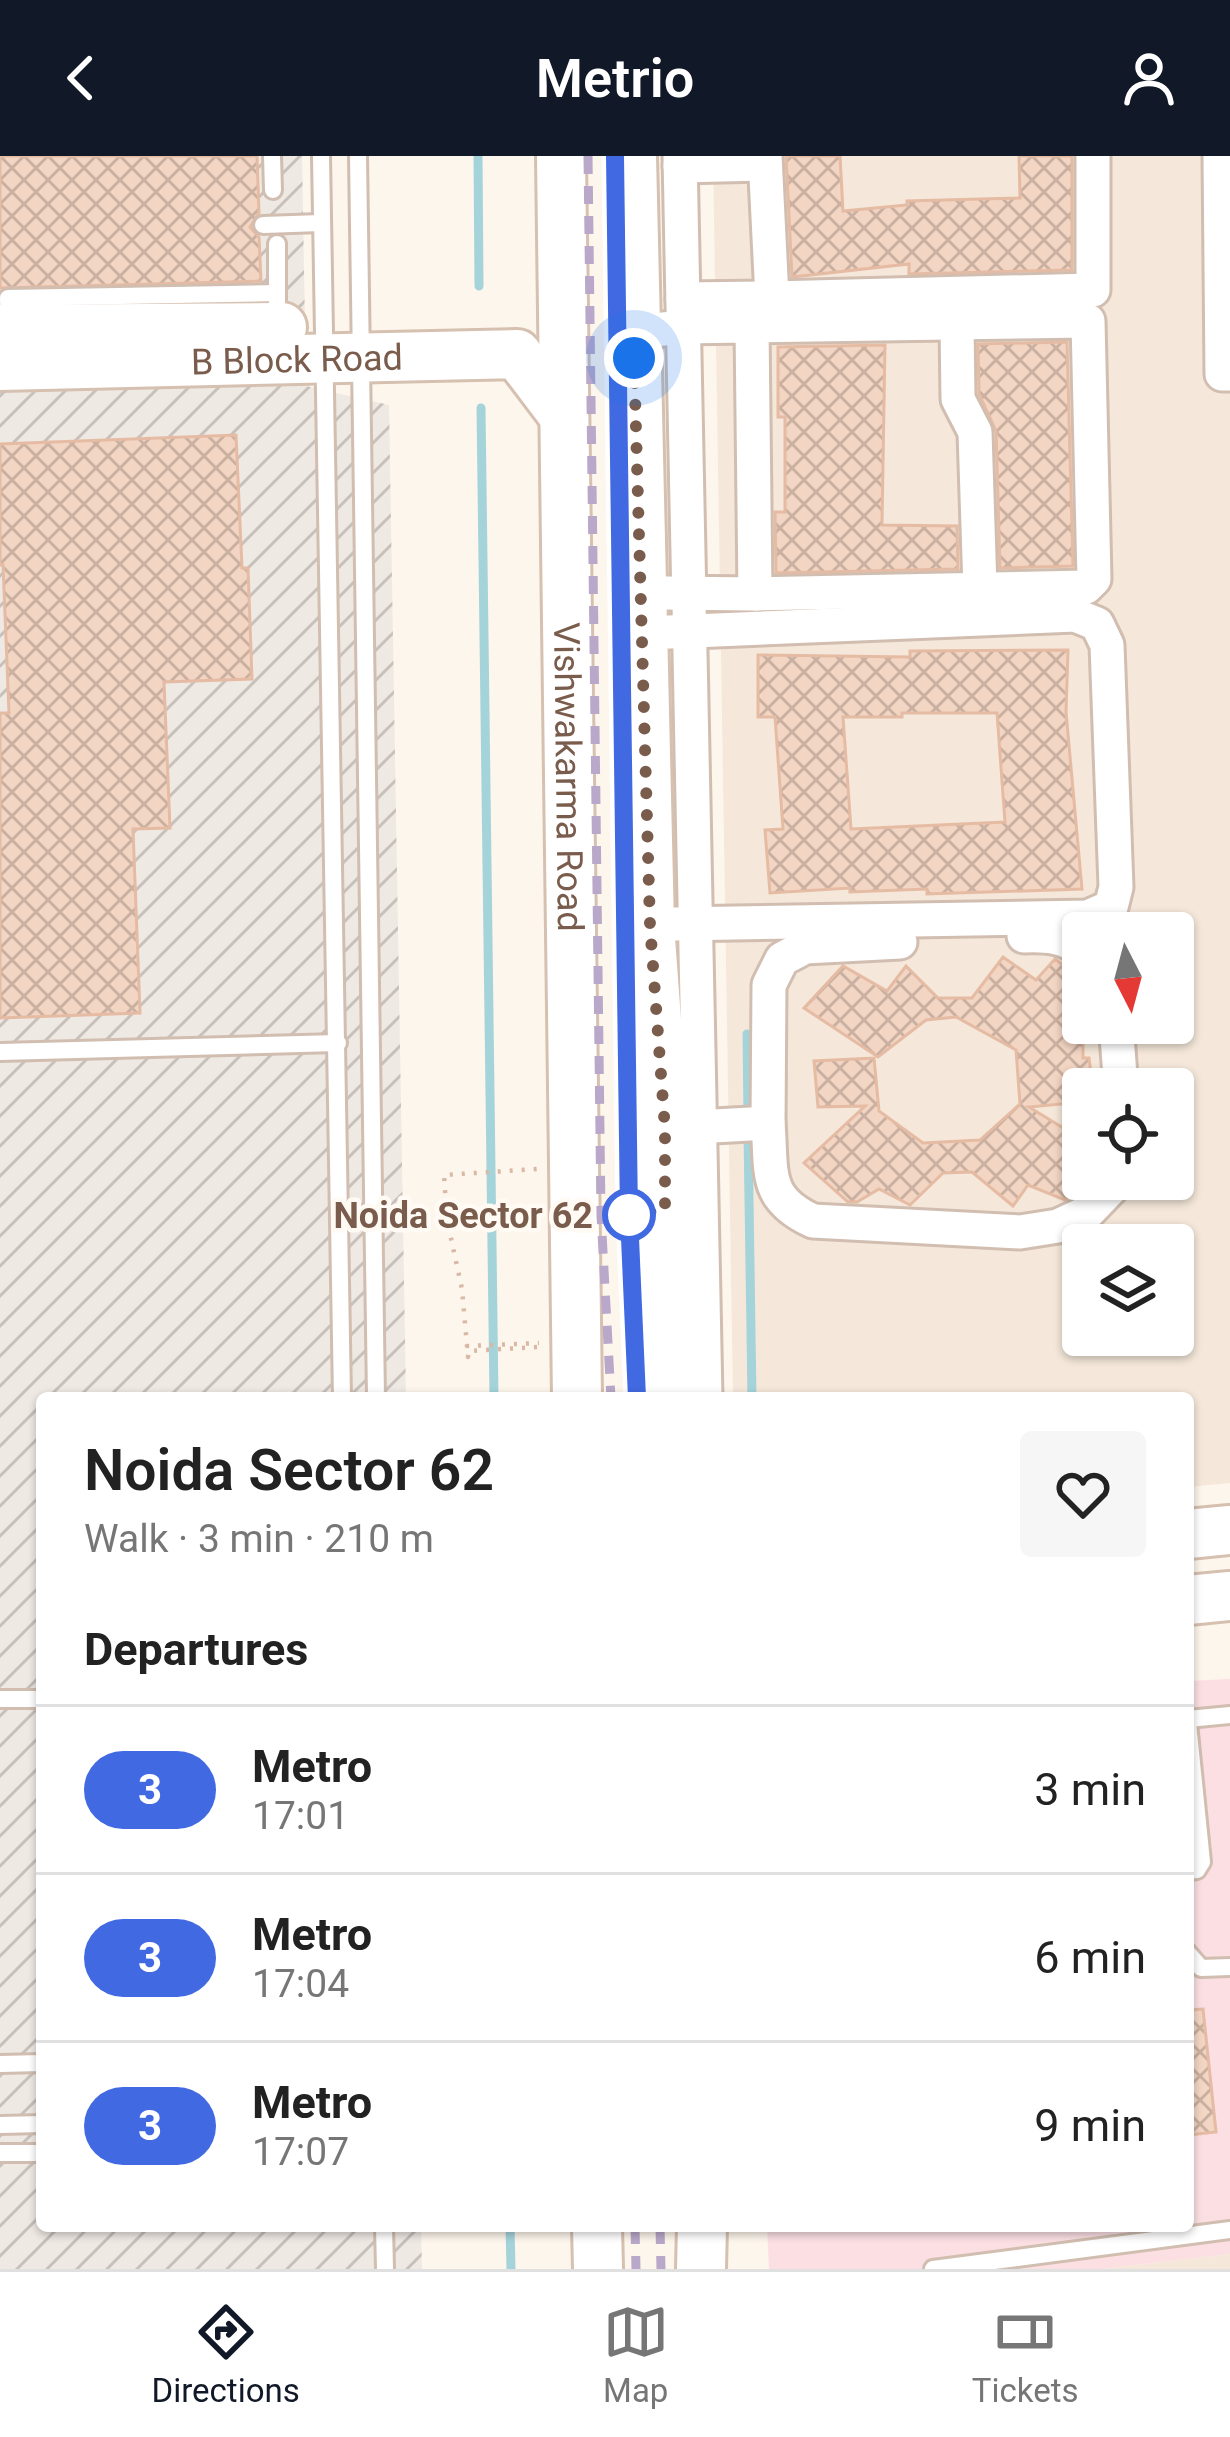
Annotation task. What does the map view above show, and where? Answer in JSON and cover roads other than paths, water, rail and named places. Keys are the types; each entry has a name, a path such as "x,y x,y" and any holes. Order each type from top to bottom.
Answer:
{"main road":[{"name":"Vishwakarma Road","path":"561,156 577,1392"},
{"name":"Vishwakarma Road","path":"632,156 634,332 665,612 682,1128 666,1392"},
{"path":"3,341 516,321 564,365"},
{"name":"B Block Road","path":"320,331 517,354 564,416"},
{"path":"1194,1533 1230,1530"},
{"path":"1194,1599 1230,1596"},
{"path":"597,2232 598,2269"},
{"path":"680,2232 680,2269"},
{"path":"701,2269 702,2232"}],"street":[{"path":"634,332 683,313 772,298 1094,290 1094,156"},
{"path":"1220,156 1226,201 1222,374 1230,374"},
{"path":"665,612 683,313 680,161 765,160 772,298"},
{"path":"665,612 754,594 1086,587 1094,580 1088,321 752,326 683,313"},
{"path":"957,323 958,399 975,432 980,589"},
{"path":"752,326 754,594"},
{"path":"665,612 1075,615 1097,624 1107,645 1117,887 1111,907 1088,917 672,924"},
{"path":"1062,940 1046,935 805,947 782,959 769,986 772,1183 787,1209 813,1221 1020,1232 1058,1226 1088,1212 1100,1200"},
{"path":"704,1392 682,1128 768,1123"}],"lane":[{"path":"272,156 273,190"},
{"path":"321,156 320,331 343,1392"},
{"path":"358,156 320,331 376,1392"},
{"path":"263,225 321,224"},
{"path":"277,244 320,331"},
{"path":"0,1052 338,1043"},
{"path":"0,1700 36,1699"},
{"path":"1194,1720 1230,1715"},
{"path":"1194,1781 1202,1862 1194,1870"},
{"path":"1194,1963 1201,1968 1230,1966"},
{"path":"0,2064 36,2063"},
{"path":"0,2125 36,2124"},
{"path":"0,2153 36,2153"},
{"path":"933,2269 1230,2230"},
{"path":"384,2232 385,2269"}],"waterway":[{"path":"478,156 479,286"},
{"path":"481,408 494,1392"},
{"path":"747,1034 748,1117"},
{"path":"748,1133 752,1392"},
{"path":"510,2232 511,2269"}],"railway":[{"path":"588,156 601,1215 611,1392"},
{"path":"615,156 629,1215 637,1392"},
{"path":"635,2232 636,2269"},
{"path":"660,2232 661,2269"}],"metro line":[{"name":"3","path":"615,156 629,1215 637,1392"}],"place":[{"name":"Noida Sector 62","path":"629,1215"}]}
